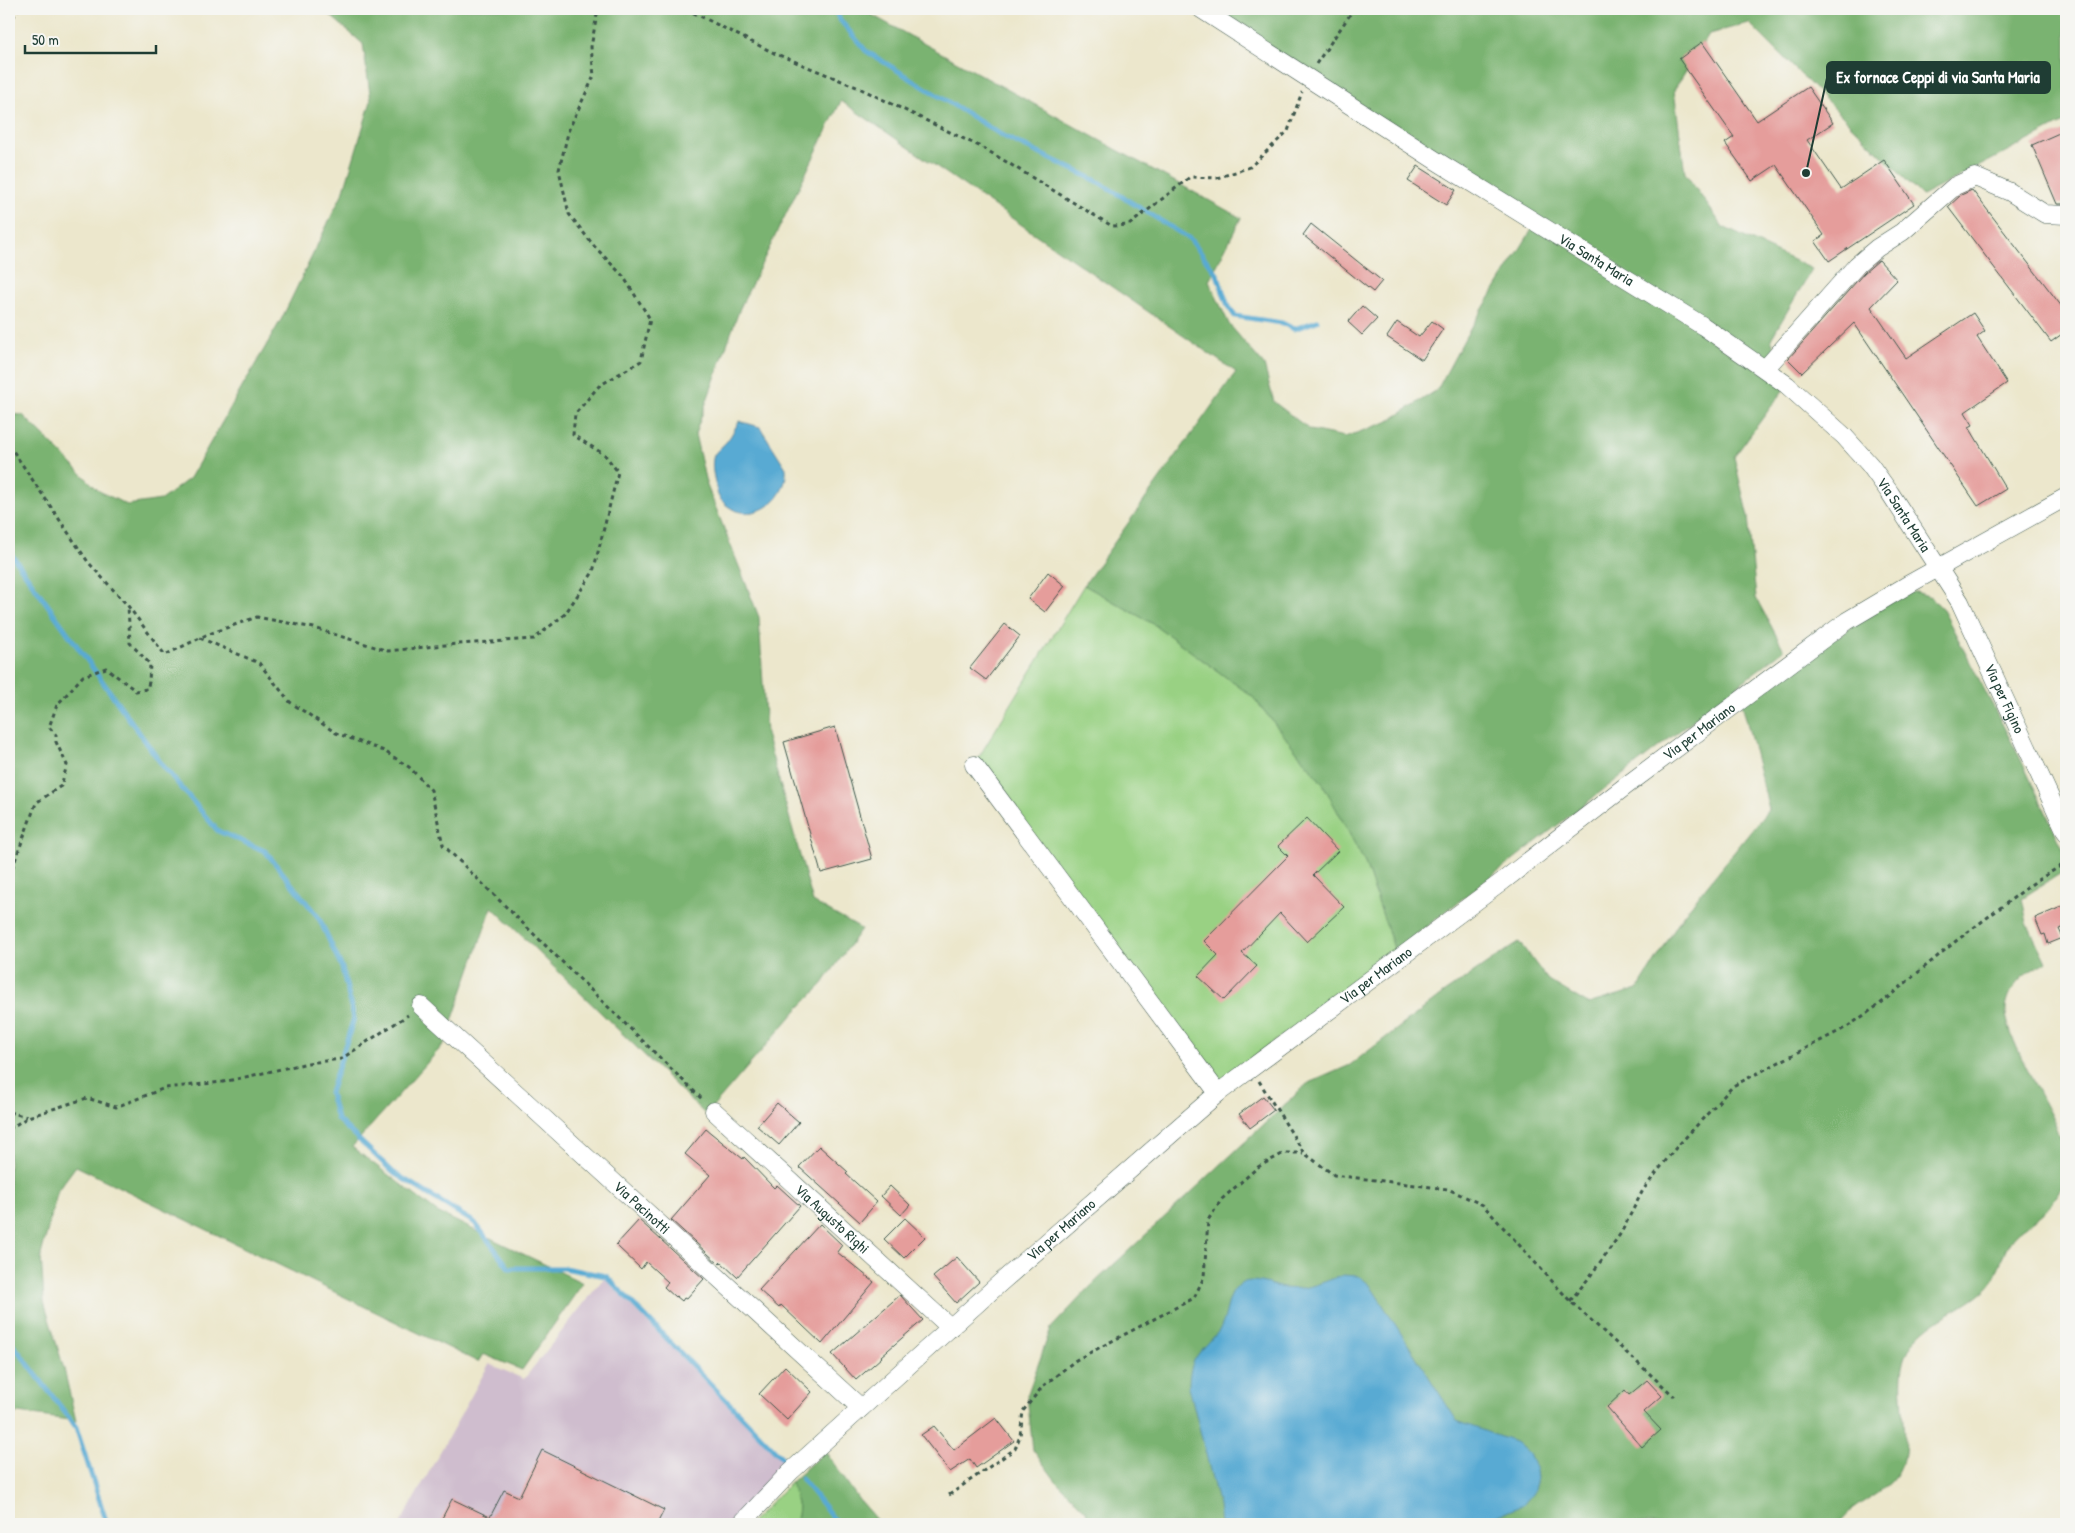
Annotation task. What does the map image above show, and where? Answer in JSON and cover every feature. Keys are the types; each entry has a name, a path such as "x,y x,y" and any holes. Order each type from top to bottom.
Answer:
{"street":[{"name":"Via Santa Maria","path":"1201,9 1306,78 1703,326 1787,384 1844,436 1870,465 1938,568"},
{"path":"1765,369 1857,265 1877,248 1902,232 1955,186 1975,177 2010,192 2045,214 2066,215"},
{"name":"Via per Mariano","path":"741,1524 790,1472 1218,1093 1499,884 1627,784 1847,621 1911,582 2066,497"},
{"name":"Via per Figino","path":"1938,568 1960,602 2066,832"},
{"path":"974,765 1218,1093"},
{"name":"Via Pacinotti","path":"421,1006 861,1408"},
{"name":"Via Augusto Righi","path":"714,1111 951,1328"}],"path":[{"path":"9,25 18,9"},
{"path":"9,444 88,562 128,606 165,655 200,638 257,617 314,628 388,651 534,639 565,614 593,572 618,472 605,455 573,435 574,414 599,386 641,361 650,319 623,276 594,246 568,214 558,170 569,129 594,76 591,47 598,9"},
{"path":"686,9 774,53 859,88 984,149 1112,226 1129,225 1190,177 1217,178 1250,167 1288,130 1306,78 1354,9"},
{"path":"9,884 12,869 36,803 61,786 67,765 56,742 56,735 49,727 57,705 83,676 106,668 136,691 147,689 150,664 130,643 128,606"},
{"path":"200,638 259,663 290,702 336,733 384,751 409,767 430,790 443,845 714,1111"},
{"path":"1570,1301 1621,1232 1643,1190 1674,1150 1733,1086 1847,1026 1880,1004 1956,942 2036,881 2066,863"},
{"path":"9,1129 28,1117 87,1098 116,1107 164,1088 222,1082 308,1063 341,1059 421,1006"},
{"path":"1251,1068 1304,1153 1334,1175 1448,1189 1484,1205 1570,1301 1674,1396"},
{"path":"9,1112 28,1117"},
{"path":"949,1495 1015,1449 1020,1436 1023,1411 1043,1386 1076,1360 1194,1298 1204,1277 1208,1220 1222,1199 1258,1167 1284,1153 1304,1153"}],"shaded area":[{"path":"604,1278 786,1465 731,1524 400,1524 489,1364 524,1379"}],"green space":[{"path":"323,9 861,9 1241,218 1209,281 1229,324 1264,365 1274,402 1310,430 1345,437 1387,422 1437,390 1466,336 1536,223 1201,9 2066,9 2066,121 1922,196 1749,23 1709,34 1674,90 1685,173 1723,227 1812,269 1771,339 1787,385 1734,457 1748,517 1756,598 1784,650 1395,951 1365,863 1323,784 1253,697 1155,625 1084,585 1236,372 841,101 740,308 695,434 706,483 759,617 766,734 813,902 861,929 822,985 795,1012 706,1115 492,907 444,1044 352,1147 437,1212 583,1283 522,1370 483,1354 478,1362 76,1166 58,1190 41,1255 44,1302 64,1369 76,1421 18,1413 9,1416 9,414 23,415 99,491 127,505 161,500 190,478 282,318 344,190 371,101 363,44"},
{"path":"1084,585 1155,625 1253,697 1323,784 1365,863 1395,951 1214,1087 974,765"},
{"path":"1916,592 1931,597 1942,608 2020,758 2066,855 2066,870 2022,898 2027,923 2046,962 2020,980 2011,993 2006,1008 2011,1033 2061,1137 2067,1167 2059,1193 2042,1215 2012,1237 1994,1278 1987,1288 1969,1302 1930,1326 1914,1341 1907,1354 1903,1368 1902,1399 1905,1445 1903,1459 1899,1471 1892,1480 1884,1488 1855,1507 1839,1524 1089,1524 1086,1511 1056,1481 1033,1450 1027,1396 1051,1328 1093,1284 1307,1084 1350,1065 1444,993 1519,942 1548,980 1588,1004 1638,989 1684,914 1769,809 1742,703 1802,660 1903,593"},
{"path":"825,1451 859,1500 880,1524 796,1524 798,1507 791,1482"},
{"path":"791,1482 798,1507 796,1524 750,1524"}],"water":[{"path":"739,421 760,427 786,468 785,481 781,492 774,501 754,512 743,512 731,508 721,500 712,465 714,455 729,439"},
{"path":"1343,1275 1359,1276 1370,1285 1457,1421 1517,1443 1529,1454 1536,1470 1537,1479 1533,1493 1523,1505 1478,1524 1221,1524 1219,1506 1189,1387 1193,1362 1218,1332 1224,1321 1230,1297 1242,1283 1253,1281 1292,1289 1314,1285"}],"building":[{"path":"1702,42 1757,121 1808,87 1833,123 1807,140 1841,189 1884,160 1914,204 1829,261 1815,241 1824,235 1776,165 1752,181 1725,143 1734,137 1679,59"},
{"path":"2066,130 2066,204 2057,204 2032,145"},
{"path":"1418,166 1456,190 1446,205 1408,181"},
{"path":"1972,190 2066,312 2066,331 2051,342 1948,207 1961,195"},
{"path":"1311,224 1382,281 1373,292 1303,235"},
{"path":"1879,260 1897,280 1871,307 1906,358 1973,313 1985,331 1977,337 2007,383 1965,412 1973,425 1969,427 2006,489 1978,506 1854,323 1802,373 1788,359 1864,273"},
{"path":"1362,306 1377,319 1362,335 1348,322"},
{"path":"1432,321 1443,329 1422,360 1387,337 1397,322 1419,337"},
{"path":"1048,572 1065,586 1045,612 1028,599"},
{"path":"1005,624 1020,636 986,680 970,668"},
{"path":"835,727 872,859 821,873 784,742"},
{"path":"1307,818 1338,851 1313,875 1344,907 1307,942 1280,913 1242,953 1257,966 1224,1000 1198,976 1218,955 1204,941 1288,856 1278,846"},
{"path":"2066,905 2066,926 2059,929 2063,938 2048,944 2045,934 2042,935 2035,918"},
{"path":"1263,1096 1274,1110 1250,1128 1239,1114"},
{"path":"777,1103 799,1122 779,1145 757,1126"},
{"path":"706,1129 743,1159 744,1157 774,1188 777,1185 800,1206 737,1277 721,1262 719,1264 671,1220 710,1175 685,1154"},
{"path":"819,1146 877,1202 860,1222 799,1167"},
{"path":"890,1186 910,1205 901,1215 881,1196"},
{"path":"905,1218 925,1237 904,1258 884,1239"},
{"path":"639,1220 704,1279 686,1299 684,1298 682,1301 675,1297 664,1287 668,1282 646,1262 641,1269 616,1245"},
{"path":"820,1224 842,1245 837,1252 874,1282 822,1344 781,1305 779,1308 759,1290"},
{"path":"957,1257 979,1282 956,1303 933,1277"},
{"path":"900,1295 923,1320 856,1380 832,1354"},
{"path":"785,1366 812,1392 787,1420 759,1394"},
{"path":"1647,1380 1662,1396 1644,1412 1661,1430 1642,1447 1607,1407 1625,1390 1629,1395"},
{"path":"996,1418 1014,1441 976,1468 970,1459 950,1472 921,1435 934,1426 954,1450"},
{"path":"542,1450 664,1510 657,1524 439,1524 452,1499 490,1517 504,1490 519,1497"}],"waterway":[{"path":"834,9 840,20 866,51 1003,136 1097,181 1190,239 1217,274 1228,306 1235,316 1282,323 1294,329 1317,321"},
{"path":"9,551 163,766 218,831 265,851 319,918 342,968 354,1018 330,1093 337,1119 394,1173 475,1223 509,1268 564,1268 606,1276 788,1464"},
{"path":"9,1339 76,1427 107,1524"},
{"path":"801,1478 838,1524"}],"place":[{"name":"Ex fornace Ceppi di via Santa Maria","path":"1806,173"}]}
